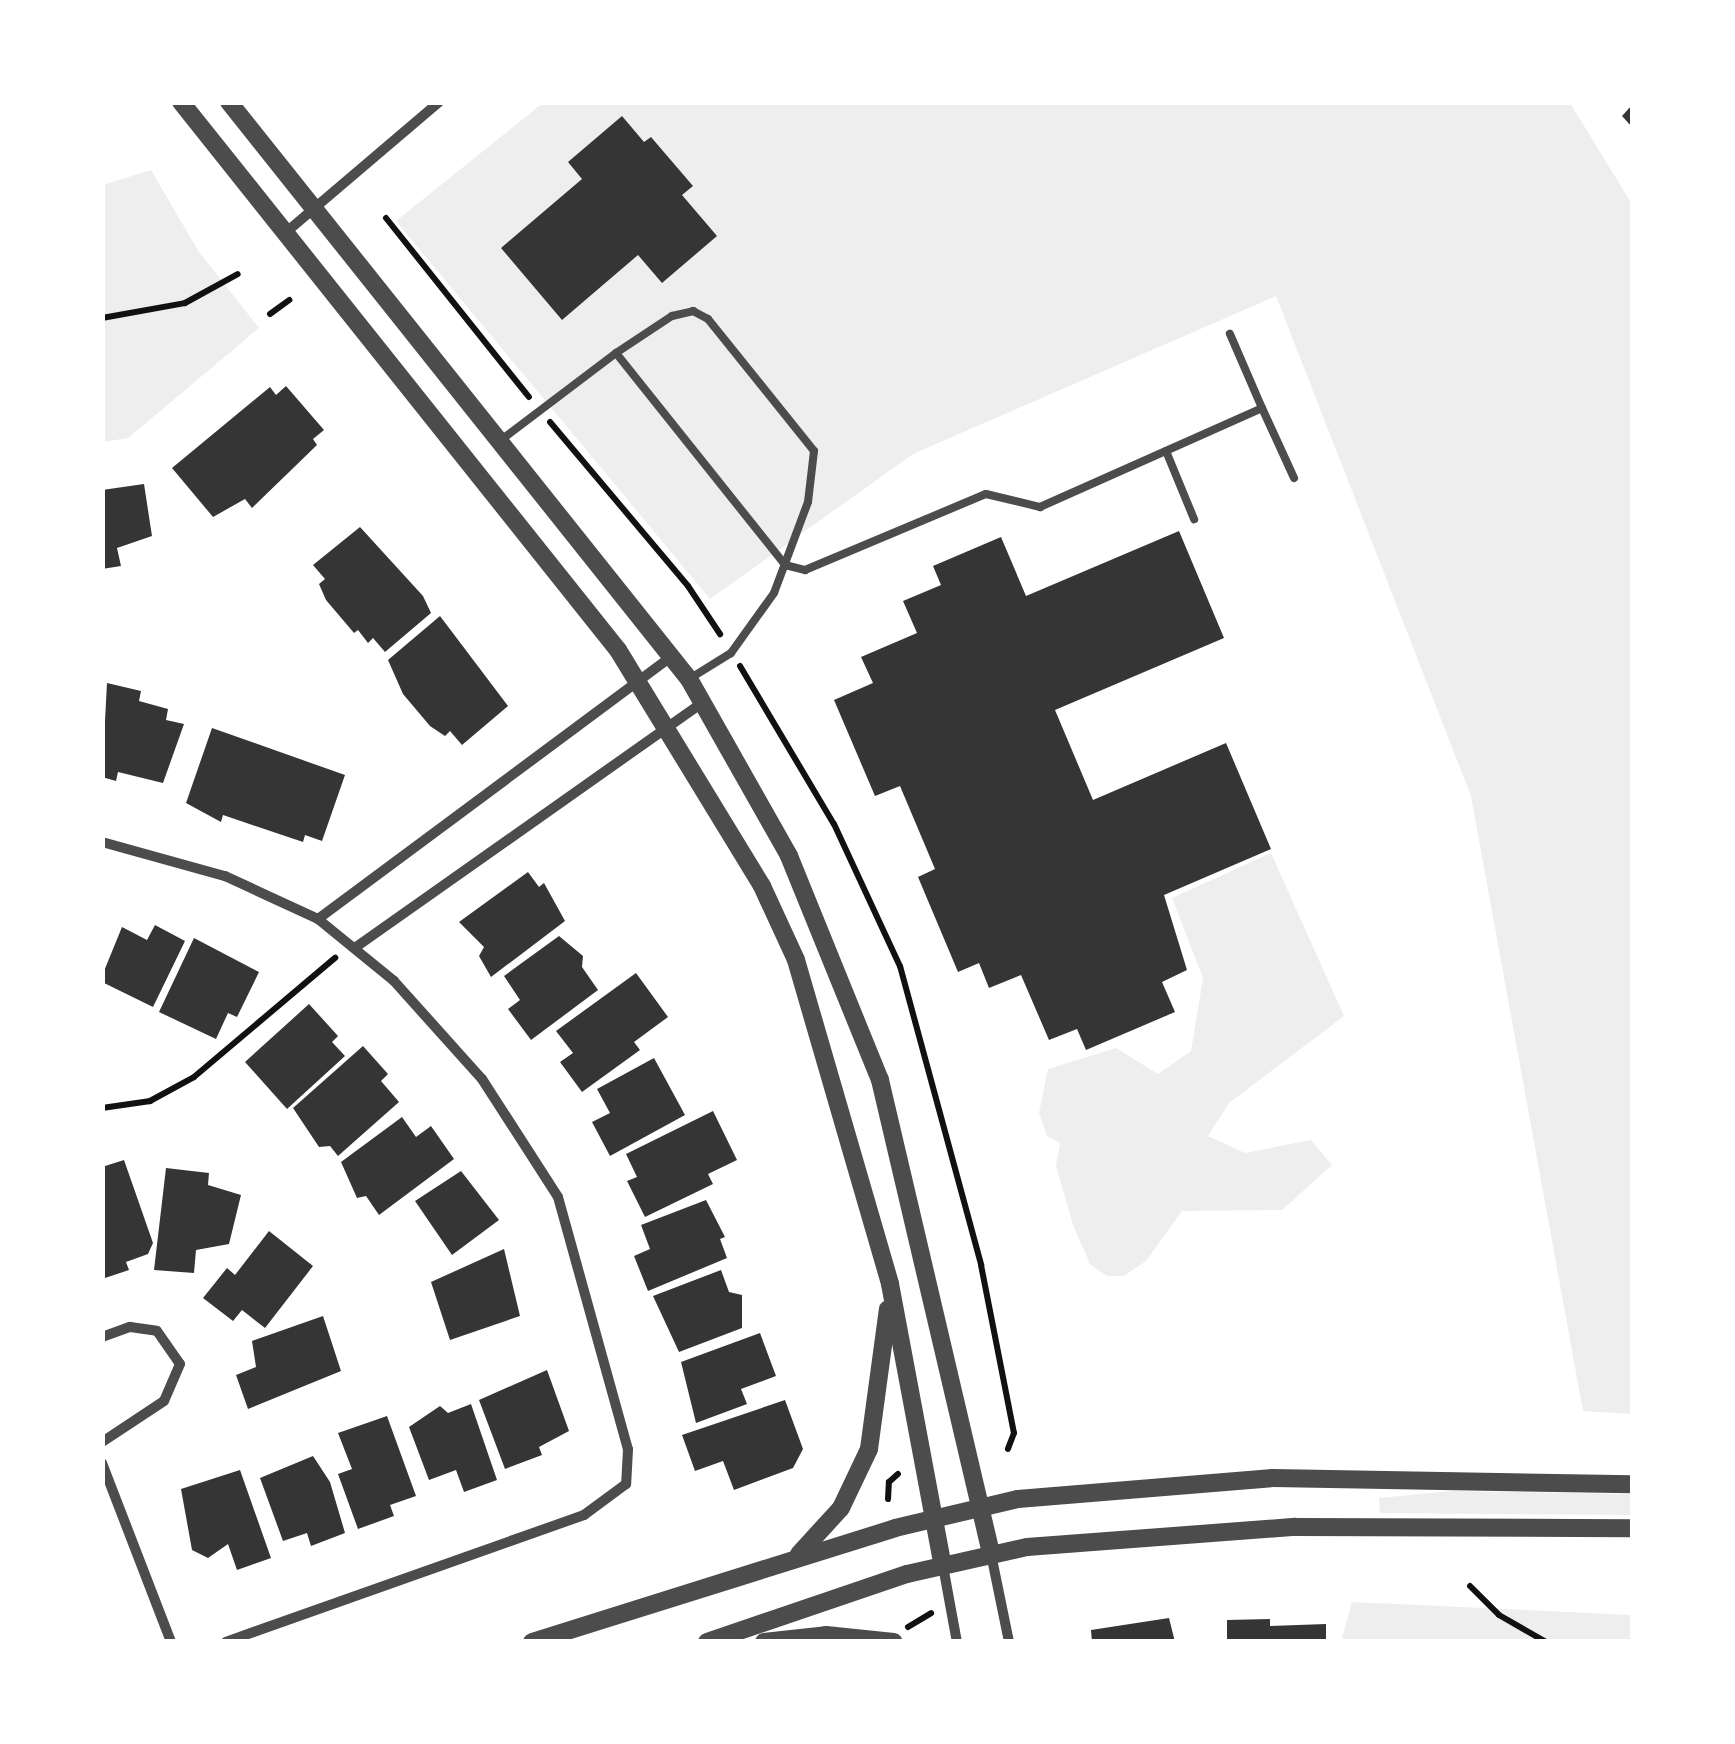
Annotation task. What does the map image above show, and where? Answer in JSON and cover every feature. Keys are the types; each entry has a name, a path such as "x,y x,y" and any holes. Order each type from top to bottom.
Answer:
{"street":[{"path":"181,102 501,498 638,680 728,822 796,960 890,1284 958,1642"},
{"path":"229,102 672,656 705,701 789,856 880,1080 1009,1642"},
{"path":"284,234 439,102"},
{"path":"318,919 672,656"},
{"path":"356,947 667,724 705,701"},
{"path":"102,842 225,876 318,919 356,947 482,1079 558,1198 621,1405 626,1484 584,1515 226,1642"},
{"path":"794,1558 841,1508 869,1449 890,1284"},
{"path":"102,1337 130,1327 156,1331 180,1364 164,1400 102,1442"},
{"path":"102,1463 171,1642"},
{"path":"532,1642 794,1558 934,1518 1150,1484 1273,1478 1632,1484"},
{"path":"706,1642 991,1554 1262,1529 1632,1528"},
{"path":"764,1642 826,1635 901,1635"}],"lane":[{"path":"501,440 616,353 672,316 693,311 708,318 814,451 808,502 784,564 751,631 731,653 689,679"},
{"path":"1230,334 1294,478"},
{"path":"616,353 784,564 806,570 986,494 1040,507 1262,408"},
{"path":"1166,451 1194,519"}],"path":[{"path":"102,318 186,303 238,274"},
{"path":"270,314 289,300"},
{"path":"102,1108 150,1101 194,1077 320,966 356,947"},
{"path":"888,1499 889,1482 898,1474"},
{"path":"1470,1586 1499,1616 1546,1642"},
{"path":"915,1609 917,1619"},
{"path":"901,1635 917,1619 932,1612"}],"shaded area":[{"path":"543,103 1570,103 1632,204 1632,1414 1583,1411 1471,796 1276,296 913,454 710,599 396,221"},
{"path":"151,170 199,252 259,328 128,438 103,442 103,185"},
{"path":"1271,853 1344,1016 1229,1103 1208,1136 1245,1153 1311,1140 1332,1165 1282,1210 1182,1211 1146,1261 1124,1276 1107,1276 1090,1264 1073,1225 1056,1166 1060,1143 1047,1136 1039,1113 1048,1069 1116,1048 1158,1074 1191,1051 1203,978 1172,898"},
{"path":"1452,1491 1632,1494 1632,1515 1380,1513 1379,1498"},
{"path":"1352,1602 1632,1615 1632,1641 1341,1642"}],"building":[{"path":"1632,105 1632,127 1622,116"},
{"path":"622,116 644,142 651,137 693,186 682,195 717,236 662,283 638,255 562,320 501,248 582,179 568,162"},
{"path":"286,386 324,430 313,439 317,445 252,508 245,499 213,517 172,468 270,387 276,395"},
{"path":"144,484 152,536 117,548 121,566 102,569 102,490"},
{"path":"360,527 423,596 431,613 385,652 373,638 368,643 358,630 354,633 326,600 319,584 325,579 313,565"},
{"path":"1179,531 1224,638 1055,710 1093,800 1226,743 1271,849 1164,895 1187,970 1162,982 1175,1012 1086,1050 1077,1029 1049,1040 1021,975 989,988 979,963 958,972 918,877 935,869 900,786 875,796 834,700 873,683 861,657 917,633 903,601 941,585 933,566 1001,537 1026,596"},
{"path":"440,616 508,706 462,745 450,731 445,736 430,726 403,694 388,660"},
{"path":"107,683 141,691 139,701 168,709 166,720 184,724 163,783 118,772 116,781 102,777"},
{"path":"212,728 345,775 322,841 305,835 303,842 223,815 221,822 186,803"},
{"path":"528,872 539,887 544,883 565,921 491,977 479,956 484,947 459,922"},
{"path":"155,925 185,941 153,1007 102,982 102,976 122,927 147,940"},
{"path":"559,936 583,956 582,967 598,990 531,1040 508,1009 520,1000 504,976"},
{"path":"194,938 259,972 237,1017 228,1013 216,1039 159,1012"},
{"path":"636,973 668,1017 634,1042 640,1050 582,1092 560,1062 573,1053 556,1031"},
{"path":"309,1004 338,1036 332,1042 345,1056 287,1109 245,1062"},
{"path":"363,1046 388,1074 381,1081 399,1102 338,1156 330,1146 319,1147 293,1108"},
{"path":"654,1058 685,1115 610,1156 592,1122 610,1113 597,1089"},
{"path":"713,1111 737,1160 708,1174 713,1184 645,1217 627,1181 637,1177 626,1154"},
{"path":"402,1117 416,1137 431,1126 454,1159 379,1215 366,1196 357,1198 341,1162"},
{"path":"124,1160 153,1243 148,1254 126,1262 129,1270 102,1279 102,1167"},
{"path":"166,1168 209,1173 208,1185 241,1195 229,1244 196,1250 194,1273 154,1270"},
{"path":"461,1171 499,1220 452,1255 415,1201"},
{"path":"706,1200 725,1237 720,1239 727,1258 648,1291 634,1256 650,1249 641,1225"},
{"path":"269,1231 313,1266 265,1328 242,1310 233,1321 203,1298 227,1268 235,1275"},
{"path":"504,1249 520,1316 450,1340 431,1282"},
{"path":"721,1270 729,1292 742,1295 742,1328 679,1352 653,1296"},
{"path":"323,1316 341,1371 248,1409 236,1375 256,1367 252,1341"},
{"path":"760,1333 776,1376 741,1389 747,1404 696,1423 681,1362"},
{"path":"547,1370 569,1431 539,1447 542,1455 505,1469 479,1400"},
{"path":"785,1400 803,1449 793,1468 734,1490 723,1461 695,1471 682,1435"},
{"path":"471,1404 497,1480 464,1492 456,1470 429,1480 409,1427 440,1406 448,1413"},
{"path":"387,1416 416,1496 390,1505 394,1516 358,1529 338,1474 352,1469 338,1433"},
{"path":"313,1456 330,1482 345,1533 311,1546 307,1533 283,1541 260,1478"},
{"path":"240,1470 271,1558 237,1570 228,1544 208,1558 192,1550 181,1489"},
{"path":"1169,1618 1175,1642 1092,1642 1091,1630"},
{"path":"1270,1619 1270,1626 1326,1624 1326,1642 1227,1642 1227,1620"}]}
